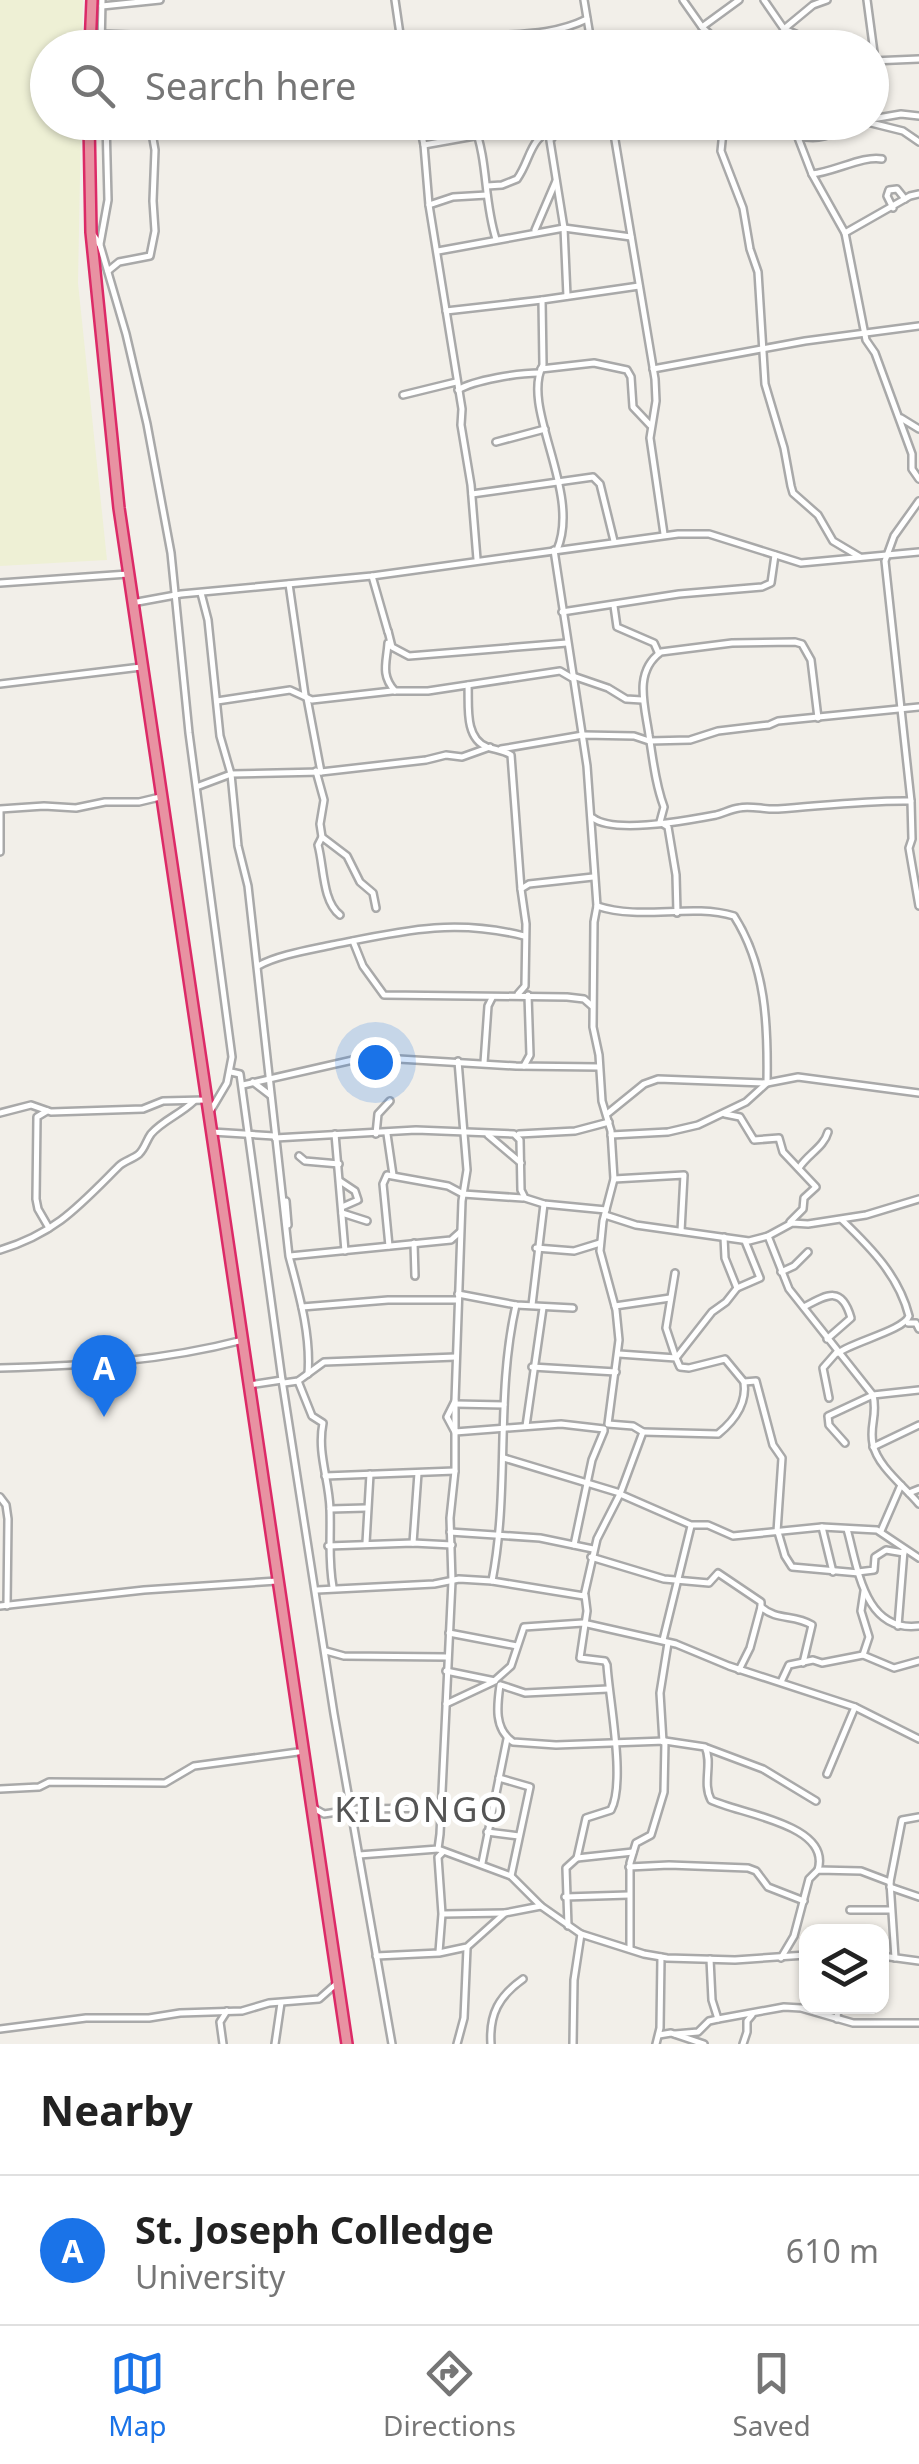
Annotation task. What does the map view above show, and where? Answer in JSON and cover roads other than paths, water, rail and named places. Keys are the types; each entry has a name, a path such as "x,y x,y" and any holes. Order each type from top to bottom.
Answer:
{"highway":[{"path":"94,30 99,2"},
{"path":"88,140 91,232 108,424 128,574 347,2044"}],"street":[{"path":"101,30 99,2 160,0"},
{"path":"395,0 399,30"},
{"path":"584,0 589,30"},
{"path":"683,0 705,30"},
{"path":"702,27 739,0"},
{"path":"764,0 784,29 813,5 827,0"},
{"path":"867,0 870,30"},
{"path":"559,30 587,19"},
{"path":"889,60 919,59"},
{"path":"889,116 919,116"},
{"path":"889,127 919,142"},
{"path":"100,244 108,200 106,140"},
{"path":"108,271 119,262 150,256 156,231 152,201 154,140"},
{"path":"423,140 428,204 472,494 477,560"},
{"path":"424,145 452,140"},
{"path":"481,140 489,221 496,239"},
{"path":"487,186 502,186 517,178 528,149 536,140"},
{"path":"615,140 653,369 656,401 650,425 664,535"},
{"path":"723,140 722,155 743,208 758,272 765,384 793,494 818,515 833,541 862,559"},
{"path":"801,140 812,174 845,234 864,333 876,353 912,454 912,469 919,479"},
{"path":"550,141 564,228 566,296"},
{"path":"812,174 844,168 871,157 882,159"},
{"path":"535,230 558,178"},
{"path":"893,208 887,196 889,190 897,190 905,199"},
{"path":"845,234 919,194"},
{"path":"428,204 487,195"},
{"path":"438,251 516,238 535,230 564,228 631,236"},
{"path":"91,232 100,244 108,271 147,424 176,595 189,733 224,978 231,1072 208,1112"},
{"path":"446,311 639,286"},
{"path":"542,300 538,394 562,494 564,520 555,550 584,734 592,816 597,906 592,1006 600,1095 611,1133 614,1179 600,1243 614,1306 619,1354 606,1426 586,1484 574,1544"},
{"path":"653,369 919,326"},
{"path":"403,395 594,362 627,370 632,377 633,407 650,425"},
{"path":"898,416 919,430"},
{"path":"496,442 546,429"},
{"path":"472,494 593,476 599,480 614,542"},
{"path":"918,901 910,848 911,801 886,556 894,536 919,501"},
{"path":"132,603 200,592 372,576 664,535 709,534 801,563 919,552"},
{"path":"562,612 679,594 766,586 772,579 775,555"},
{"path":"0,583 128,574"},
{"path":"372,576 388,642 402,655"},
{"path":"290,584 324,800 322,837 318,844 332,908 340,915"},
{"path":"200,592 208,620 222,748 232,774 238,846 248,886 256,956 261,964 272,1078 270,1095 289,1256 310,1353 308,1374"},
{"path":"614,606 617,627 654,644 658,653"},
{"path":"388,631 383,659 387,680 395,691"},
{"path":"660,822 664,807 642,700 646,668 658,653 740,642 802,644 811,660 818,718"},
{"path":"385,667 388,660 402,655 567,643"},
{"path":"556,672 570,661"},
{"path":"0,684 94,676 142,667"},
{"path":"217,701 282,690 296,690 306,697 428,691 556,672 608,688 626,699 642,700"},
{"path":"377,692 387,680"},
{"path":"468,685 470,728 478,740 511,754 512,760 525,986 529,996 530,1055 524,1066"},
{"path":"501,750 584,734 634,736 649,741 690,740 778,721 919,707"},
{"path":"198,786 232,774 318,771 446,755 462,757 490,747"},
{"path":"908,776 918,778"},
{"path":"0,852 0,809 76,808 160,797"},
{"path":"592,816 602,824 660,822 738,808 775,810 854,801 911,801"},
{"path":"660,822 668,826 671,838 678,913"},
{"path":"322,837 349,858 360,882 373,894 376,908"},
{"path":"910,848 919,859"},
{"path":"520,879 528,884 593,877"},
{"path":"522,890 528,884"},
{"path":"597,906 619,913 714,911 737,919 761,979 767,1028 767,1083"},
{"path":"261,964 423,927 496,929 524,936"},
{"path":"352,941 363,966 384,996 516,995 584,999 592,1006"},
{"path":"516,995 525,986"},
{"path":"484,1062 488,1006 494,996"},
{"path":"244,1085 366,1057 599,1066"},
{"path":"439,1953 442,1914 438,1857 455,1470 455,1432 447,1417 455,1402 467,1170 458,1061"},
{"path":"231,1072 240,1074 244,1085 247,1134 283,1382 392,2044"},
{"path":"595,1128 650,1080 767,1083 798,1077 919,1093"},
{"path":"251,1082 270,1095"},
{"path":"212,1132 275,1137 416,1130 514,1134 595,1128 611,1133 674,1131 703,1124 744,1102 767,1083"},
{"path":"0,1113 32,1105 47,1111 142,1109 163,1101 206,1100"},
{"path":"0,1250 28,1242 91,1197 117,1168 140,1152 150,1135 194,1101"},
{"path":"376,1134 378,1114 390,1101"},
{"path":"740,1117 744,1102"},
{"path":"47,1111 37,1117 36,1198 49,1228"},
{"path":"389,1246 384,1184 386,1176 393,1175 448,1186 463,1194 524,1198 605,1212 636,1225 745,1241 768,1236 801,1213 804,1198 816,1189 783,1152 780,1139 754,1140 740,1117 722,1113"},
{"path":"799,1168 806,1157 824,1144 828,1132"},
{"path":"486,1133 521,1163"},
{"path":"334,1134 345,1251"},
{"path":"388,1134 393,1175"},
{"path":"514,1134 520,1138 520,1190 524,1198"},
{"path":"299,1156 305,1161 338,1164"},
{"path":"614,1179 684,1175 681,1232"},
{"path":"340,1181 356,1191 358,1200 342,1210"},
{"path":"789,1224 872,1214 919,1199"},
{"path":"532,1306 544,1204"},
{"path":"342,1210 367,1221"},
{"path":"841,1219 884,1263 903,1297 908,1322"},
{"path":"451,1240 462,1229"},
{"path":"768,1236 789,1289 874,1396 877,1416 872,1426 873,1448 919,1504"},
{"path":"724,1237 725,1258 737,1288"},
{"path":"289,1256 451,1240 462,1246"},
{"path":"676,1358 712,1312 737,1288 760,1278 745,1241"},
{"path":"414,1243 415,1276"},
{"path":"536,1248 574,1251 600,1243"},
{"path":"781,1272 808,1252"},
{"path":"455,1432 561,1424 718,1434 745,1401 744,1382 725,1359 680,1367 666,1328 675,1274"},
{"path":"804,1307 828,1295 844,1301 852,1318 828,1338"},
{"path":"302,1307 458,1297 573,1308"},
{"path":"614,1306 670,1298"},
{"path":"492,1581 504,1490 500,1478 504,1458 506,1356 516,1305"},
{"path":"526,1426 543,1308"},
{"path":"829,1398 823,1368 838,1352 908,1322 916,1323 919,1329"},
{"path":"0,1368 120,1362 205,1350 243,1340"},
{"path":"619,1354 676,1358"},
{"path":"249,1385 298,1381 324,1362 456,1357"},
{"path":"532,1366 616,1372"},
{"path":"298,1381 312,1416 323,1423 319,1442 330,1509 328,1546 333,1588"},
{"path":"744,1382 756,1381 773,1445 782,1458 778,1532 789,1566 833,1572 874,1570 875,1558 886,1550 904,1550"},
{"path":"845,1443 831,1428 828,1418 874,1396 919,1390"},
{"path":"455,1402 504,1405"},
{"path":"873,1448 919,1425"},
{"path":"577,1858 586,1818 608,1812 614,1805 615,1741 606,1662 580,1658 587,1611 585,1595 592,1553 643,1432"},
{"path":"504,1458 620,1494 691,1526 708,1525 733,1536 822,1527 880,1532 919,1558"},
{"path":"325,1476 455,1470"},
{"path":"413,1542 418,1473"},
{"path":"366,1544 370,1474"},
{"path":"880,1532 901,1484"},
{"path":"909,1493 919,1489"},
{"path":"1,1499 8,1518 4,1606 162,1588 278,1581"},
{"path":"330,1509 366,1508"},
{"path":"630,1949 630,1867 637,1842 651,1835 664,1792 660,1694 676,1581 691,1526"},
{"path":"822,1527 833,1572"},
{"path":"847,1529 867,1602 898,1626 919,1626"},
{"path":"450,1532 574,1544 676,1581 709,1583 718,1573 761,1602 750,1648 739,1670"},
{"path":"328,1546 413,1542 452,1545"},
{"path":"898,1626 904,1550"},
{"path":"316,1590 492,1581 578,1597 585,1595"},
{"path":"864,1592 861,1611 869,1637 864,1655"},
{"path":"761,1607 772,1616 798,1617 812,1625 803,1663"},
{"path":"446,1704 496,1683 510,1666 526,1626 583,1624 666,1641 739,1670 855,1706 919,1740"},
{"path":"449,1633 517,1646"},
{"path":"325,1650 344,1656 447,1657"},
{"path":"782,1682 790,1664 812,1660 822,1664 864,1655 894,1668 919,1661"},
{"path":"446,1671 525,1693 609,1689"},
{"path":"496,1683 499,1726 507,1739 517,1743 664,1742 705,1747 763,1769 816,1801"},
{"path":"827,1774 855,1706"},
{"path":"482,1863 507,1739"},
{"path":"705,1747 706,1790 711,1800 803,1833 818,1854 818,1870 810,1879 794,1936 781,1958"},
{"path":"0,1789 33,1788 49,1782 166,1783 194,1766 298,1752"},
{"path":"498,1778 530,1787 511,1876"},
{"path":"312,1807 324,1814 442,1808"},
{"path":"895,1958 890,1885 902,1820 919,1817"},
{"path":"487,1832 519,1836"},
{"path":"359,1856 440,1850 482,1863 511,1876 541,1906 581,1934 661,1957 799,1956"},
{"path":"568,1926 564,1871 569,1863 577,1858 633,1852"},
{"path":"630,1867 668,1864 748,1868 756,1871 768,1886 804,1901"},
{"path":"818,1870 862,1871 919,1897"},
{"path":"565,1896 629,1895"},
{"path":"442,1914 505,1913 541,1906"},
{"path":"850,1910 891,1910"},
{"path":"376,1956 468,1948 505,1913"},
{"path":"573,2044 574,1980 581,1934"},
{"path":"456,2044 464,2018 468,1948"},
{"path":"661,1957 657,2040 698,2032 718,2018 784,2006 866,2024 919,2023"},
{"path":"889,1957 919,1961"},
{"path":"710,1959 712,2000 718,2018"},
{"path":"491,2044 490,2019 496,2005 523,1979"},
{"path":"0,2030 86,2018 149,2018 320,2000 337,1981"},
{"path":"275,2044 281,2003"},
{"path":"223,2044 220,2022 227,2011"},
{"path":"743,2044 747,2021 754,2012"},
{"path":"837,2014 837,2019"},
{"path":"675,2034 704,2044"}],"place":[{"name":"St. Joseph Colledge","path":"104,1417"}],"district":[{"name":"KILONGO","path":"422,1808"}]}
